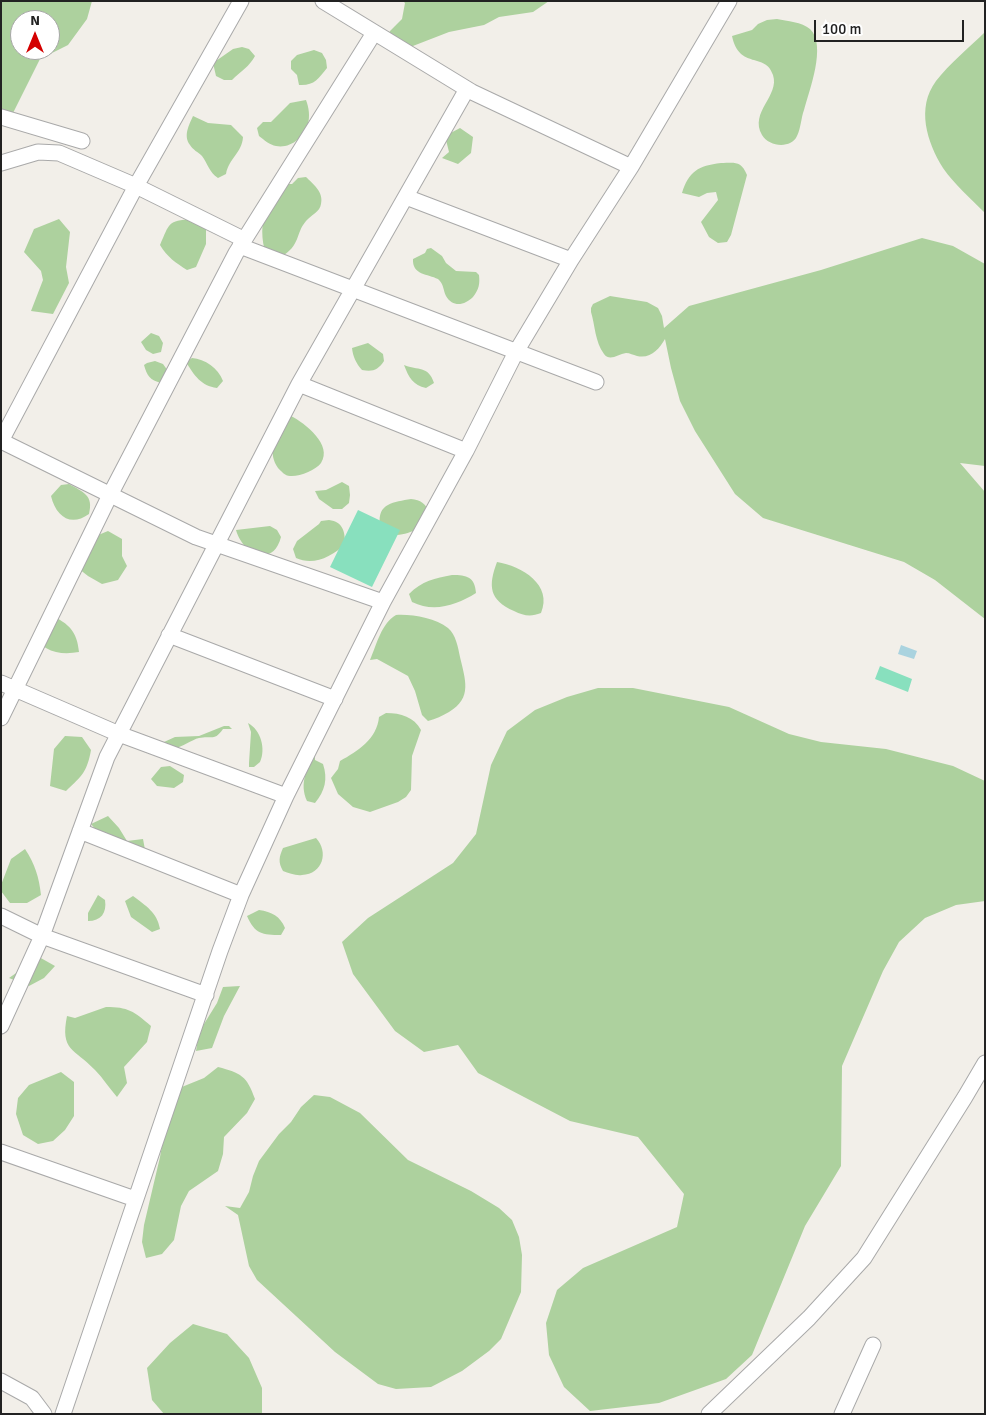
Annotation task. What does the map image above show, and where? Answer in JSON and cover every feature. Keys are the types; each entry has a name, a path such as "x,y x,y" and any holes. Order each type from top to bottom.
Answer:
{"street":[{"path":"241,1 136,186 1,441 196,537 383,602"},
{"path":"323,1 467,89 631,166"},
{"path":"63,1414 241,895 286,796 383,602 466,451 516,352 571,260 631,166 729,1"},
{"path":"1,718 8,686 241,242 374,33"},
{"path":"1,1026 42,936 107,757 299,384 467,89"},
{"path":"1,117 82,141"},
{"path":"1,163 38,152 60,153 136,186 241,242 352,290 596,382"},
{"path":"406,197 571,260"},
{"path":"299,384 466,451"},
{"path":"169,635 335,699"},
{"path":"8,686 119,734 286,796"},
{"path":"80,831 241,895"},
{"path":"1,916 42,936 206,995"},
{"path":"709,1414 810,1318 864,1258 985,1062"},
{"path":"1,1152 135,1200"},
{"path":"842,1414 873,1345"},
{"path":"1,1381 32,1398 44,1414"}],"green space":[{"path":"1,1 92,1 87,19 68,45 60,49 60,10 10,10 10,60 40,60 10,119 1,121"},
{"path":"403,1 549,1 533,12 499,17 484,25 449,32 400,51 382,46 390,31 402,19 405,3"},
{"path":"777,19 794,22 810,29 815,36 817,46 813,80 798,133 794,140 785,145 775,144 765,139 759,127 759,119 774,83 770,68 740,53 735,46 732,36 752,30 758,24 767,20"},
{"path":"985,32 985,213 957,186 943,168 928,136 925,114 926,102 936,81"},
{"path":"242,47 249,49 255,56 250,63 232,80 224,80 216,76 213,63 233,49"},
{"path":"314,50 322,53 326,60 327,68 312,83 299,85 297,75 291,69 291,61 297,55"},
{"path":"306,100 309,112 308,124 304,133 296,141 286,146 276,146 259,136 257,128 263,122 271,122 290,103"},
{"path":"193,116 208,123 231,125 243,137 242,143 226,174 218,178 211,171 202,156 188,142 187,130"},
{"path":"460,128 473,137 471,153 458,164 442,158 449,152 445,136"},
{"path":"721,163 737,163 745,170 747,175 731,235 727,242 718,243 709,237 701,222 718,200 716,192 707,193 699,197 682,193 688,179 696,171 706,166"},
{"path":"306,177 315,185 321,196 320,207 306,221 300,230 295,244 287,253 281,257 266,253 262,232 264,215 268,207 284,184 292,184 298,178"},
{"path":"59,219 70,232 66,267 69,283 53,314 31,311 43,280 41,271 24,252 34,229"},
{"path":"192,219 206,227 206,244 196,267 187,270 175,262 160,245 170,225 174,222"},
{"path":"922,238 953,246 985,264 985,466 960,463 985,492 985,619 935,580 904,562 763,518 735,494 695,431 680,401 665,339 657,350 650,355 642,357 626,353 614,357 606,356 599,344 591,312 593,304 610,296 647,302 658,308 662,316 664,328 689,306 821,270"},
{"path":"431,248 442,256 446,263 456,271 476,272 479,275 478,289 470,300 459,304 452,302 446,296 438,279 421,273 415,268 413,259"},
{"path":"151,333 159,336 163,343 161,352 153,354 146,350 141,342"},
{"path":"368,343 383,354 384,361 375,370 369,371 362,370 356,362 352,348"},
{"path":"192,358 206,362 218,372 223,381 217,388 207,385 195,375 186,362"},
{"path":"155,361 163,364 168,371 161,383 150,377 144,365"},
{"path":"404,365 426,371 432,377 434,383 426,388 418,385 410,377"},
{"path":"291,416 316,435 323,449 324,456 321,463 315,468 294,476 286,475 278,468 273,452 276,438"},
{"path":"342,482 349,486 350,495 349,503 342,509 333,509 319,499 315,491 326,490"},
{"path":"69,484 83,492 90,502 89,514 76,520 70,520 60,514 51,496 61,485"},
{"path":"411,499 422,503 430,513 420,527 405,534 394,535 380,525 381,512 384,508 393,503"},
{"path":"358,510 400,530 372,587 330,567"},
{"path":"321,521 334,521 342,528 345,544 334,553 316,561 296,558 293,549 297,541"},
{"path":"270,526 277,530 281,537 277,547 265,555 251,551 245,546 236,530"},
{"path":"108,531 122,539 122,556 127,566 118,580 102,584 74,565 91,538"},
{"path":"497,562 516,568 533,578 543,594 544,603 541,613 524,615 518,613 506,607 495,597 492,578"},
{"path":"452,575 466,576 472,580 476,593 461,601 445,606 429,607 412,602 409,594 419,586 434,579"},
{"path":"51,615 71,629 74,633 79,652 66,653 54,651 46,648 37,640 37,625 45,617"},
{"path":"396,615 409,615 430,619 448,628 455,638 465,680 462,701 449,712 428,721 422,715 415,691 408,676 377,659 370,660 383,629"},
{"path":"880,666 912,679 908,692 875,679"},
{"path":"598,688 633,688 729,707 789,734 821,742 886,749 953,766 985,781 985,901 956,905 925,918 899,942 883,971 842,1066 841,1166 805,1226 752,1355 726,1379 659,1403 590,1411 564,1387 549,1355 546,1323 557,1290 583,1268 677,1227 684,1194 638,1137 570,1121 478,1073 458,1045 424,1052 395,1031 353,974 342,942 368,918 453,863 476,834 491,765 507,731 535,710 567,697"},
{"path":"386,713 407,717 415,722 421,730 412,756 411,790 406,797 398,802 370,812 353,807 338,794 331,778 338,769 340,761 366,744 375,732 379,717"},
{"path":"248,723 256,730 262,746 262,757 260,762 254,767 249,767 251,732"},
{"path":"224,726 229,726 232,729 223,729 215,737 195,739 176,748 167,746 164,742 175,737 199,736"},
{"path":"65,736 82,737 91,750 88,764 83,773 66,791 50,786 54,749"},
{"path":"315,752 315,760 323,764 325,769 325,780 321,794 315,803 307,801 304,782 309,764"},
{"path":"170,766 184,775 183,782 174,788 157,786 151,779 161,767"},
{"path":"108,816 127,841 143,839 146,855 102,837 91,824"},
{"path":"316,838 320,844 323,856 319,867 315,871 300,875 283,871 280,860 283,848"},
{"path":"25,849 36,871 41,895 27,903 10,903 1,891 1,885 11,859"},
{"path":"98,895 105,900 104,912 100,918 88,921 88,913"},
{"path":"133,896 154,914 160,929 152,932 131,917 125,901"},
{"path":"259,910 272,913 281,920 285,928 281,935 264,934 253,927 247,916"},
{"path":"39,957 55,966 44,978 29,986 9,978"},
{"path":"240,986 224,1016 212,1048 196,1051 199,1032 217,1003 223,987"},
{"path":"106,1007 130,1011 151,1026 147,1042 124,1067 127,1083 117,1097 101,1076 70,1048 65,1036 67,1016 75,1018"},
{"path":"218,1067 232,1071 246,1080 255,1099 247,1113 224,1137 223,1154 218,1171 189,1191 181,1206 174,1240 162,1254 146,1258 142,1242 144,1225 160,1157 172,1091 204,1078"},
{"path":"61,1072 74,1082 74,1116 65,1130 53,1141 38,1144 23,1135 16,1114 18,1098 29,1085"},
{"path":"314,1095 330,1097 360,1113 408,1160 471,1191 499,1208 512,1220 519,1237 522,1255 521,1292 501,1339 489,1351 462,1371 431,1387 396,1389 378,1384 335,1352 257,1280 249,1266 238,1215 225,1206 240,1208 249,1192 259,1161 301,1107"},
{"path":"193,1324 227,1334 249,1358 262,1388 262,1414 164,1414 152,1400 147,1368 170,1343"}],"water":[{"path":"901,645 917,651 914,659 898,654"}]}
